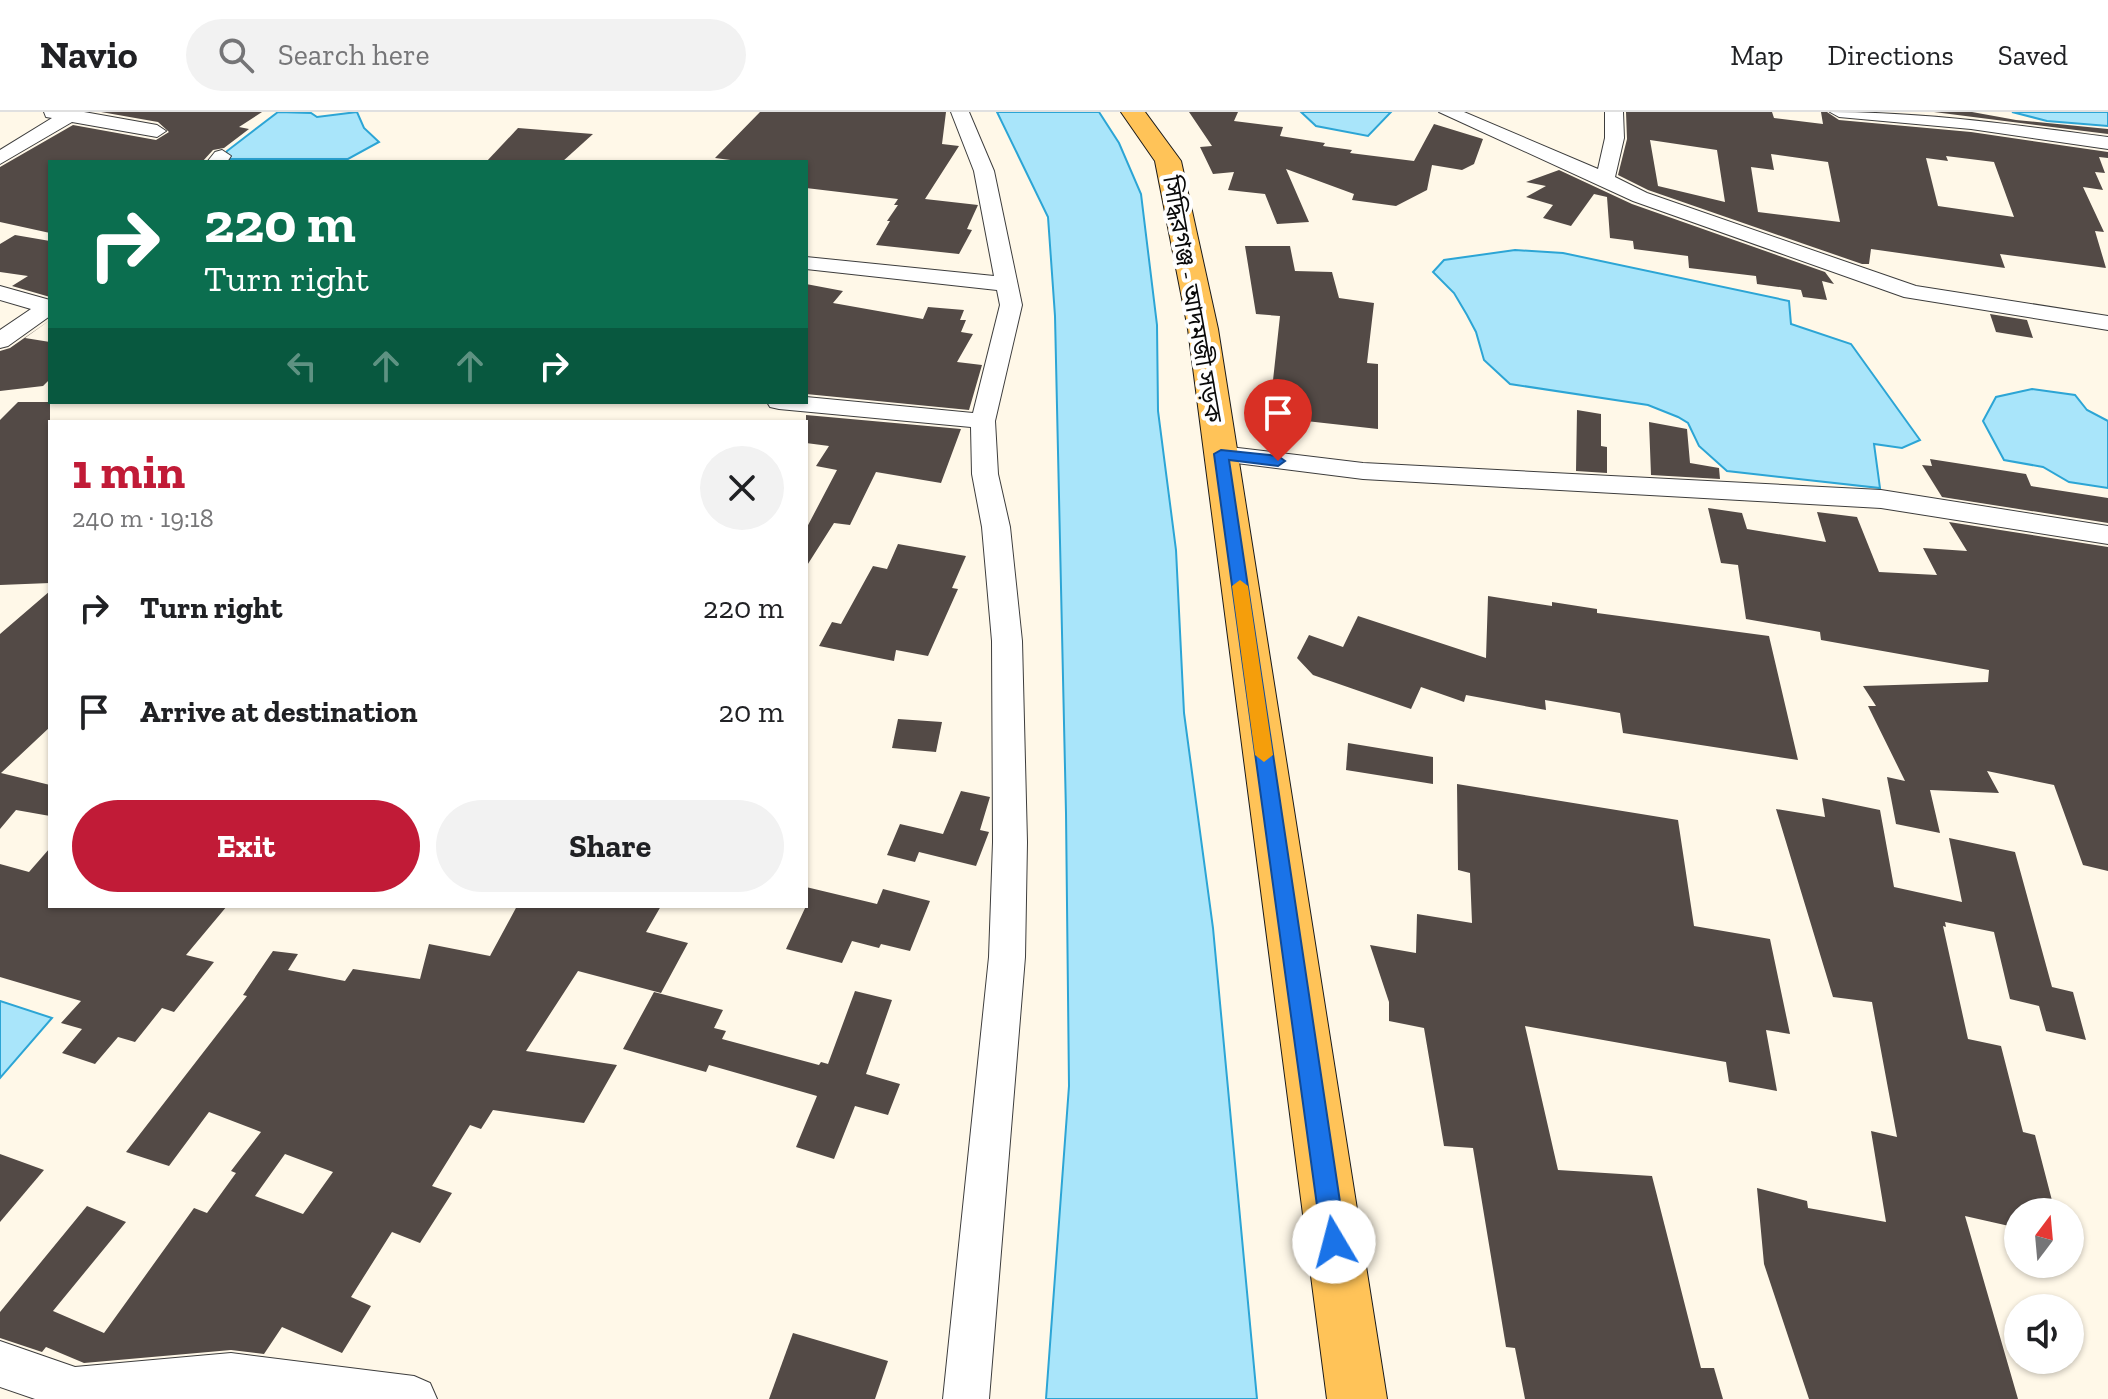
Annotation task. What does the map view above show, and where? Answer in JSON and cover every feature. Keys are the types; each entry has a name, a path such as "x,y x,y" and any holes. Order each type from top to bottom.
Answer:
{"main road":[{"name":"সিদ্ধিরগঞ্জ - আদমজী সড়ক","path":"1133,112 1158,144 1172,174 1203,329 1357,1399"}],"street":[{"path":"960,112 984,171 1011,305 1009,324 983,421 985,474 996,527 1007,641 1010,842 1007,957 966,1399"},
{"path":"1448,112 1572,164 1640,197 1912,292 2106,325"},
{"path":"1604,181 1613,155 1617,126 1614,112"},
{"path":"1839,112 1929,117 2108,143"},
{"path":"0,158 65,114 157,131"},
{"path":"808,263 1006,284"},
{"path":"0,293 45,301"},
{"path":"0,341 45,301"},
{"path":"800,404 983,421"},
{"path":"1221,454 1363,471 1881,499 2108,535"},
{"path":"0,1364 75,1390 231,1376 414,1399"}],"water":[{"path":"278,112 311,113 317,117 357,112 364,128 379,142 348,159 224,159 227,151"},
{"path":"997,112 1099,112 1119,143 1141,194 1157,325 1158,411 1176,550 1184,713 1213,928 1257,1399 1046,1399 1069,1086 1055,316 1048,217"},
{"path":"1301,112 1391,112 1368,136 1316,126"},
{"path":"2012,112 2108,112 2108,126 2047,121"},
{"path":"1515,250 1563,253 1789,301 1791,324 1851,344 1920,440 1902,448 1874,444 1880,488 1727,471 1699,446 1688,423 1678,417 1648,405 1510,384 1484,360 1476,332 1467,315 1454,293 1433,272 1444,260"},
{"path":"2032,389 2075,395 2087,410 2108,421 2108,488 2069,482 2043,467 2004,460 1983,421 1996,397"},
{"path":"0,1001 52,1018 0,1078"}],"building":[{"path":"101,112 262,112 239,127 249,129 224,148 213,150 204,160 48,160 48,233 0,222 0,167 73,125 156,140 169,132 158,122"},
{"path":"760,112 946,112 942,144 959,146 925,199 978,205 967,229 972,230 959,254 876,245 898,205 894,205 898,199 808,188 808,160 715,158"},
{"path":"1189,112 1238,112 1234,121 1283,127 1280,136 1325,143 1323,146 1352,150 1350,153 1414,161 1434,124 1483,139 1474,164 1462,170 1432,165 1427,190 1396,206 1352,200 1354,194 1286,169 1309,222 1277,224 1265,194 1228,190 1234,172 1213,174 1200,147 1212,146"},
{"path":"1626,112 1772,112 1774,118 1823,124 1821,112 1827,112 1839,120 1971,132 2108,152 2108,158 2099,157 2105,173 2095,172 2103,190 2083,187 2104,232 2095,231 2106,268 2000,254 2005,268 1871,249 1869,264 1862,264 1648,190 1618,175 1627,139","holes":["1650,140 1717,150 1725,202 1658,186","1771,154 1828,162 1840,222 1758,212 1751,167 1774,170","1946,156 1994,162 2014,217 1938,206 1926,158 1948,161"]},
{"path":"1934,112 1972,112 2016,120 2108,129 2108,134"},
{"path":"518,128 593,134 564,160 488,160"},
{"path":"1559,170 1632,204 1825,272 1834,284 1822,281 1827,300 1803,297 1801,290 1757,284 1756,276 1689,268 1688,256 1634,249 1633,241 1610,238 1607,197 1594,194 1571,226 1543,218 1553,205 1526,197 1546,186 1526,182"},
{"path":"15,235 48,241 48,296 12,286 28,276 0,272 0,244"},
{"path":"1245,246 1290,246 1295,271 1332,272 1339,298 1374,303 1367,363 1378,364 1378,429 1269,417 1280,316 1256,314"},
{"path":"808,284 843,291 833,303 923,319 928,307 964,310 960,320 966,320 961,332 973,334 957,362 982,365 969,410 808,394"},
{"path":"1990,314 2027,320 2033,338 1996,332"},
{"path":"48,321 25,338 48,342 48,381 43,386 0,391 0,351 10,348"},
{"path":"18,402 50,404 48,583 0,585 0,420"},
{"path":"1577,410 1601,414 1601,446 1607,447 1607,473 1576,471"},
{"path":"806,415 961,429 941,483 876,472 850,525 834,523 808,564 808,525 837,470 816,466 829,446 808,443"},
{"path":"1649,422 1687,429 1690,463 1719,468 1720,479 1651,475"},
{"path":"1930,459 2026,474 2031,486 2108,498 2108,523 1942,497 1922,465 1932,466"},
{"path":"1708,508 1742,513 1747,529 1826,542 1817,512 1857,517 1879,572 1937,575 1923,548 1967,551 1949,522 2108,547 2108,871 2083,865 2054,785 1987,771 1999,793 1930,790 1940,833 1896,824 1887,777 1905,781 1868,706 1876,706 1863,686 1988,682 1989,670 1821,640 1820,632 1746,619 1738,565 1721,563"},
{"path":"898,544 966,556 952,588 958,589 928,656 896,650 894,661 819,646 832,622 841,624 873,566 887,569"},
{"path":"48,593 48,729 1,773 48,785 48,816 16,810 0,829 0,634"},
{"path":"1488,596 1552,606 1552,602 1597,609 1597,613 1769,636 1798,760 1623,733 1620,713 1545,700 1546,710 1466,695 1464,702 1421,687 1411,709 1313,675 1297,658 1309,635 1343,647 1358,616 1486,658"},
{"path":"898,719 942,722 936,752 892,748"},
{"path":"1348,743 1433,757 1433,784 1346,770"},
{"path":"1457,784 1678,820 1694,926 1770,939 1790,1034 1766,1030 1777,1091 1729,1082 1726,1062 1525,1026 1558,1170 1652,1176 1701,1368 1714,1368 1723,1399 1525,1399 1515,1348 1506,1347 1473,1148 1444,1146 1424,1028 1389,1021 1389,1002 1370,945 1416,953 1417,914 1472,923 1470,873 1458,870"},
{"path":"961,791 990,797 980,830 989,832 976,866 919,852 915,862 887,855 900,824 943,834"},
{"path":"1822,798 1880,810 1894,887 1962,902 1949,838 2015,852 2052,987 2073,992 2086,1040 2046,1031 2039,1006 2010,999 1994,932 1945,922 1946,927 1943,926 1968,1039 2001,1046 2023,1132 2035,1135 2051,1198 2004,1198 2004,1225 1965,1216 2004,1351 2004,1374 2011,1374 2018,1399 1809,1399 1764,1264 1757,1188 1807,1201 1808,1208 1886,1222 1871,1131 1897,1137 1872,1002 1833,997 1776,809 1825,817"},
{"path":"48,850 48,908 225,908 186,955 214,962 174,1012 162,1008 135,1042 118,1037 95,1064 62,1053 82,1029 61,1023 81,1001 0,977 0,864 29,872"},
{"path":"808,887 877,904 883,889 930,901 910,951 852,941 842,963 786,949 805,908 808,908"},
{"path":"516,908 660,908 646,932 688,943 661,993 578,971 526,1051 617,1065 584,1123 493,1110 481,1129 470,1125 432,1186 452,1193 420,1243 392,1232 351,1297 371,1306 342,1353 282,1327 264,1354 231,1350 84,1363 46,1347 42,1352 0,1338 0,1312 87,1206 126,1222 53,1311 104,1333 194,1208 207,1213 236,1173 231,1171 261,1132 209,1112 169,1166 126,1152 247,996 243,995 273,951 298,954 288,970 345,981 353,969 420,979 429,944 490,956","holes":["285,1154 333,1172 303,1214 255,1196"]},
{"path":"855,991 892,1000 866,1074 900,1084 888,1115 855,1106 834,1159 796,1147 817,1096 709,1065 706,1072 623,1049 654,992 723,1010 714,1028 726,1031 722,1039 819,1065 821,1062 828,1064"},
{"path":"0,1154 44,1170 0,1222"},
{"path":"793,1333 888,1361 875,1399 769,1399"}],"slow traffic":[{"path":"1240,586 1264,755"}],"route":[{"path":"1278,461 1221,454 1334,1242"}]}
